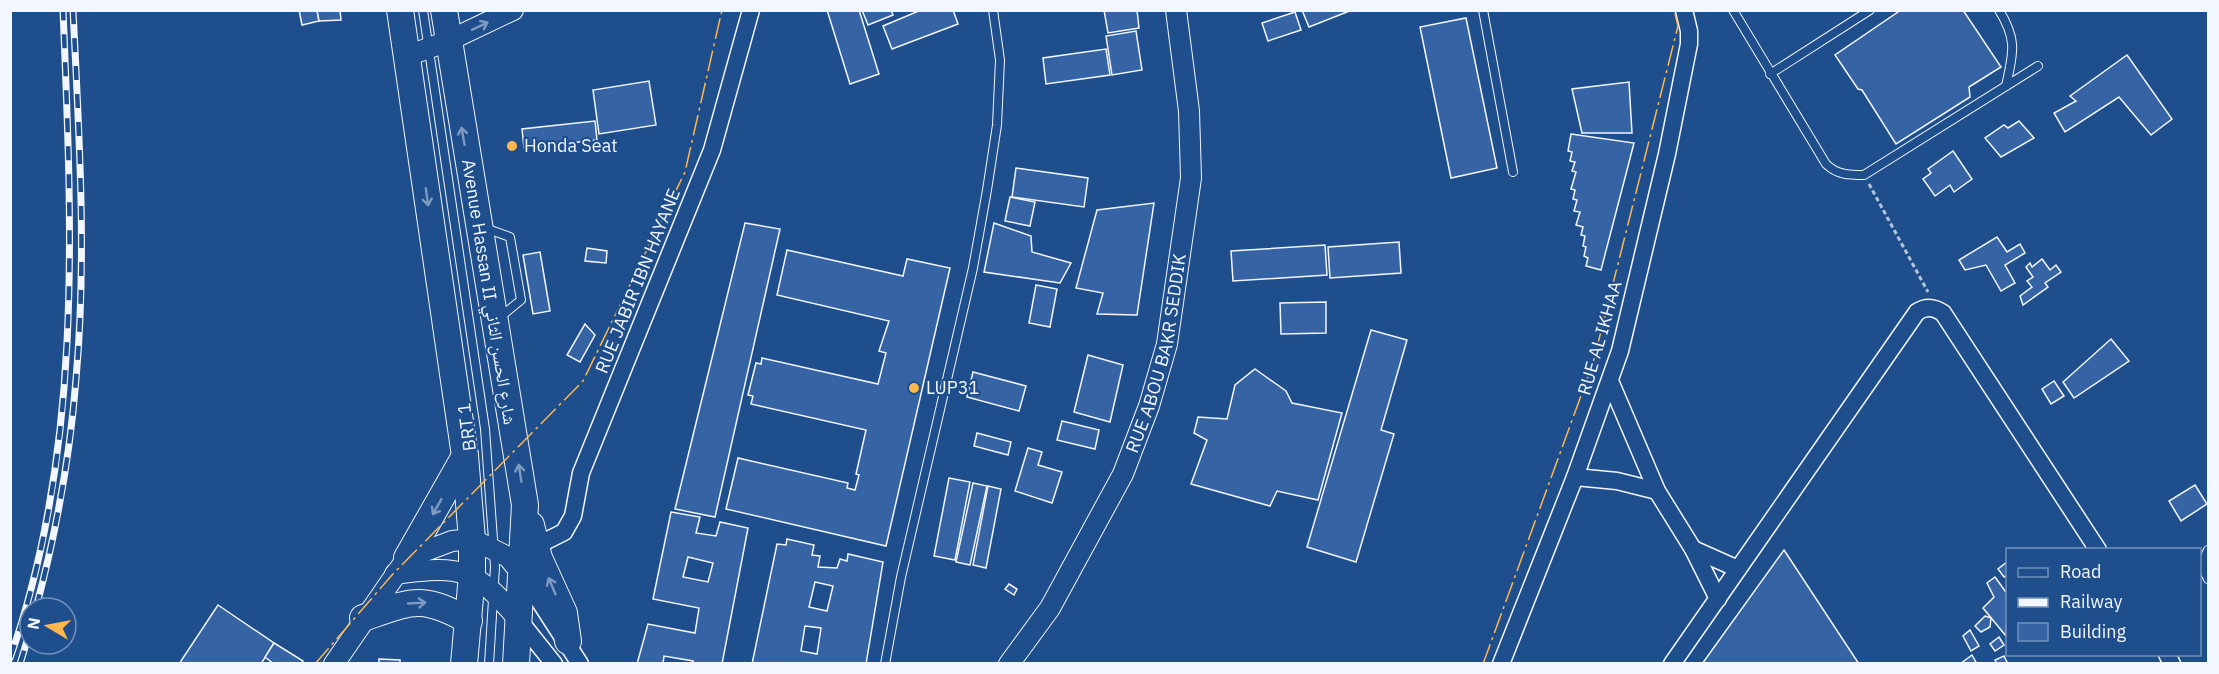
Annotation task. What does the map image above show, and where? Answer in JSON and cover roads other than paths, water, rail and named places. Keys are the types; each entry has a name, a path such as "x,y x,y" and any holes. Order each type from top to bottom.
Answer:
{"main road":[{"name":"Avenue Hassan II شارع الحسن الثاني","path":"400,10 428,48 478,226 525,505 516,663"},
{"name":"Avenue Hassan II شارع الحسن الثاني","path":"444,10 428,48 465,456 483,544 472,575 464,663"},
{"path":"401,566 465,456"},
{"path":"525,505 536,546 564,613 568,641"},
{"path":"363,618 419,601 434,604 469,621"}],"street":[{"path":"428,48 513,10"},
{"name":"RUE JABIR IBN HAYANE","path":"536,546 564,532 573,516 581,473 711,150 751,10"},
{"name":"RUE ABOU BAKR SEDDIK","path":"1009,663 1050,608 1123,474 1149,406 1167,344 1191,178 1189,111 1176,10"},
{"name":"RUE AL IKHAA","path":"1501,663 1611,381 1643,257 1689,44 1689,31 1684,10"},
{"path":"1672,663 1917,312 1923,308 1938,309 1943,313 2097,548"},
{"path":"1611,381 1658,491 1693,549 1718,599"},
{"path":"1575,477 1617,481 1658,491"},
{"path":"338,661 363,618 401,566 452,541 483,544 508,557 521,573 547,615 568,641 580,663"},
{"path":"1693,549 1738,569"},
{"path":"401,566 440,568 472,575 495,593 554,663"}],"lane":[{"name":"BRT 1","path":"423,10 485,429 483,544 495,593 489,663"},
{"path":"885,663 901,577 973,268 987,190 997,125 1000,60 993,10"},
{"path":"1484,10 1513,172"},
{"path":"1733,10 1826,164 1834,172 1864,175 2038,66"},
{"path":"1770,74 1870,10"},
{"path":"1999,10 2010,28 2013,40 2006,86"},
{"path":"2208,550 2204,558 2203,570 2208,579"}],"railway":[{"path":"10,658 34,580 50,500 61,419 67,337 69,255 69,173 63,10"},
{"path":"39,596 50,552 66,466 79,333 81,195 73,10"},
{"path":"20,664 22,656"}],"place":[{"name":"Honda Seat","path":"512,146"},
{"name":"LUP31","path":"914,388"}]}
